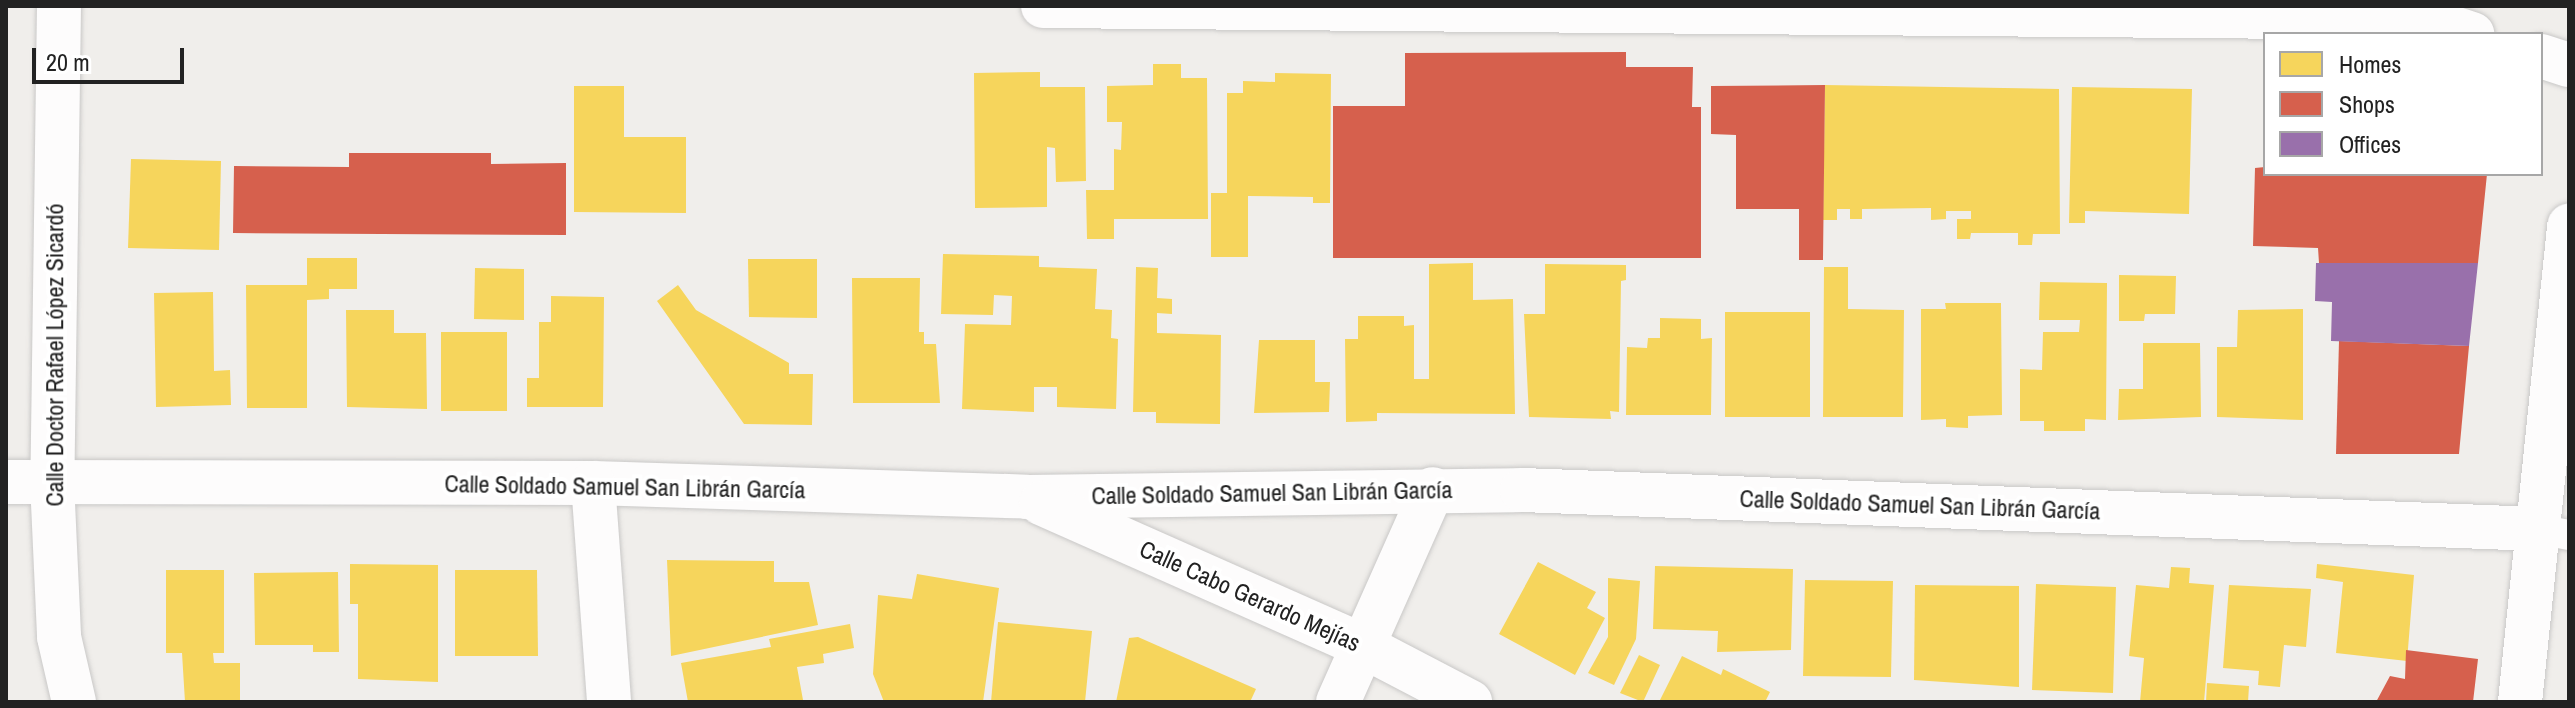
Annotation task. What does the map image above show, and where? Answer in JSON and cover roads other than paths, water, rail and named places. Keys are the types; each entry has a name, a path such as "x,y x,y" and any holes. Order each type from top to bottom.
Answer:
{"street":[{"name":"Calle Doctor Rafael López Sicardó","path":"59,6 52,481 59,637 74,702"},
{"path":"1043,6 2423,18 2466,32"},
{"path":"2543,57 2569,65"},
{"path":"2520,702 2554,532 2569,226"},
{"name":"Calle Soldado Samuel San Librán García","path":"6,482 593,483 1027,497 1433,489 2554,532"},
{"path":"593,483 609,702"},
{"path":"1338,702 1433,489"},
{"name":"Calle Cabo Gerardo Mejías","path":"1027,497 1363,646 1470,702"}]}
